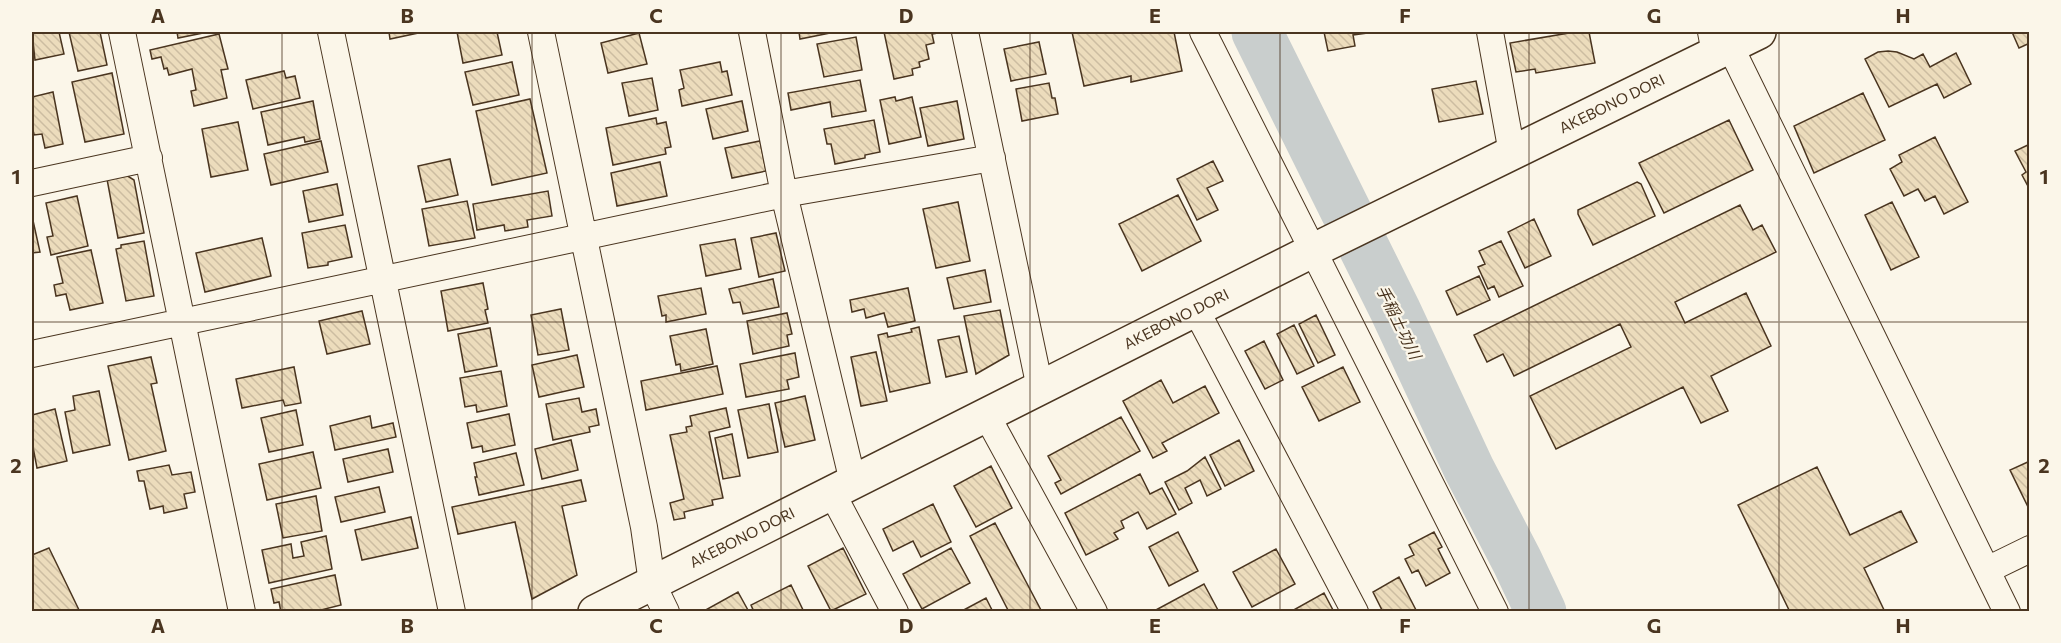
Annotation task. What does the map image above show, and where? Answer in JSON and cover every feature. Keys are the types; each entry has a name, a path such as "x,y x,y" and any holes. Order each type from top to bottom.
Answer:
{"street":[{"path":"122,32 242,612"},
{"path":"331,32 452,612"},
{"path":"541,32 659,597"},
{"path":"752,32 842,487 895,612"},
{"path":"965,32 1040,388"},
{"path":"1203,32 1321,246 1495,612"},
{"path":"1490,32 1512,153"},
{"name":"AKEBONO DORI","path":"595,612 659,597 842,487 1321,246 1512,153 1719,44 1760,32"},
{"path":"1719,44 2007,612"},
{"path":"32,183 149,158"},
{"path":"32,354 784,194 992,158"},
{"path":"1196,309 1355,612"},
{"path":"987,416 1094,612"},
{"path":"1987,570 2030,549"}],"building":[{"path":"32,32 59,32 64,54 35,60"},
{"path":"69,32 100,32 107,65 78,71"},
{"path":"177,32 208,32 178,38"},
{"path":"389,32 423,32 390,39"},
{"path":"457,32 497,32 502,55 463,63"},
{"path":"799,32 835,32 800,39"},
{"path":"884,32 944,32 932,34 934,43 926,45 929,59 919,62 920,67 912,69 913,75 894,79"},
{"path":"1072,32 1174,32 1182,71 1131,82 1131,76 1084,86"},
{"path":"1324,32 1375,32 1353,35 1355,46 1328,51"},
{"path":"1575,32 1589,32 1595,63 1536,73 1535,69 1516,72 1510,43"},
{"path":"2012,32 2030,32 2030,43 2019,48"},
{"path":"639,33 647,64 608,73 601,43"},
{"path":"219,34 228,69 221,70 227,98 194,106 191,91 196,90 192,69 169,75 167,68 164,69 161,57 152,59 150,50"},
{"path":"856,37 862,70 824,77 817,44"},
{"path":"1039,42 1046,74 1011,81 1004,49"},
{"path":"1888,51 1914,59 1923,54 1930,67 1956,53 1971,84 1944,98 1937,84 1889,107 1865,59 1878,52"},
{"path":"512,62 519,95 473,105 465,72"},
{"path":"720,62 722,72 727,71 732,95 682,106 679,90 684,88 680,70"},
{"path":"284,71 286,78 295,76 300,98 253,109 246,80"},
{"path":"112,73 124,134 85,142 72,82"},
{"path":"652,78 658,110 629,116 622,83"},
{"path":"860,80 866,111 832,117 830,102 791,110 788,93"},
{"path":"1476,81 1483,114 1439,122 1432,89"},
{"path":"1049,83 1058,114 1022,121 1016,89"},
{"path":"53,92 63,144 45,148 42,134 34,135 32,97"},
{"path":"1863,93 1885,140 1814,173 1794,126"},
{"path":"895,97 896,101 912,97 921,137 889,144 880,100"},
{"path":"530,99 547,173 492,185 476,111"},
{"path":"313,101 320,139 305,142 304,137 268,145 261,112"},
{"path":"742,101 748,131 713,139 706,109"},
{"path":"957,101 964,139 928,146 920,108"},
{"path":"656,118 657,124 666,122 671,147 665,148 666,154 613,165 606,128"},
{"path":"874,120 880,152 865,155 865,158 835,164 831,144 827,144 824,129"},
{"path":"1729,120 1753,170 1664,213 1639,163"},
{"path":"238,122 248,170 211,177 202,129"},
{"path":"1935,137 1968,202 1944,214 1935,196 1925,201 1918,189 1904,196 1890,169 1902,162 1899,155"},
{"path":"321,141 328,172 271,185 264,154"},
{"path":"760,141 766,171 732,178 725,148"},
{"path":"2030,144 2030,190 2022,175 2026,172 2015,151"},
{"path":"450,159 458,195 426,202 418,166"},
{"path":"1213,161 1223,181 1207,188 1218,210 1197,220 1177,179"},
{"path":"660,162 667,196 617,206 611,173"},
{"path":"126,175 134,180 144,233 118,238 107,179"},
{"path":"1637,182 1641,184 1655,216 1593,245 1578,210"},
{"path":"337,184 343,215 309,222 303,191"},
{"path":"548,191 552,216 527,220 528,227 505,231 504,225 477,230 473,204"},
{"path":"1178,195 1201,241 1142,271 1119,224"},
{"path":"77,196 88,246 51,255 47,237 53,236 46,203"},
{"path":"467,201 475,238 429,246 422,209"},
{"path":"958,202 970,261 936,268 923,209"},
{"path":"1892,202 1919,257 1891,270 1865,215"},
{"path":"1740,205 1753,230 1762,225 1776,252 1675,302 1685,323 1746,293 1771,346 1711,376 1728,411 1701,423 1683,387 1556,449 1530,396 1631,347 1620,324 1514,376 1503,354 1487,362 1474,335"},
{"path":"32,216 40,252 32,253"},
{"path":"1534,219 1551,256 1525,268 1508,232"},
{"path":"345,225 352,257 328,262 328,265 308,268 302,233"},
{"path":"776,233 785,271 759,277 751,238"},
{"path":"262,238 271,276 205,292 196,253"},
{"path":"735,239 741,269 706,276 700,245"},
{"path":"144,241 154,296 126,301 116,249 121,248 121,245"},
{"path":"1501,241 1523,286 1499,297 1494,286 1488,289 1478,267 1485,264 1479,251"},
{"path":"91,250 103,303 70,310 66,294 56,296 54,285 63,283 57,257"},
{"path":"985,270 991,302 954,309 947,278"},
{"path":"1479,276 1490,300 1457,315 1446,291"},
{"path":"773,279 779,307 743,314 740,302 733,303 729,289"},
{"path":"483,283 488,323 448,331 441,291"},
{"path":"701,288 706,314 666,322 666,315 662,316 658,296"},
{"path":"908,288 915,321 888,327 884,313 866,318 864,309 852,312 850,300"},
{"path":"561,309 569,350 538,355 531,315"},
{"path":"1000,310 1009,355 976,374 964,316"},
{"path":"362,311 370,344 327,354 319,321"},
{"path":"787,313 792,334 787,335 789,346 753,354 747,321"},
{"path":"1316,315 1335,355 1318,363 1299,324"},
{"path":"1294,325 1314,366 1297,374 1277,334"},
{"path":"919,327 930,383 890,392 878,335 887,333 888,337 912,332 911,329"},
{"path":"490,328 497,366 465,372 458,334"},
{"path":"706,329 713,364 681,371 680,364 676,365 670,336"},
{"path":"959,336 967,372 946,377 938,340"},
{"path":"1264,341 1283,380 1265,389 1245,351"},
{"path":"876,352 887,401 861,406 851,357"},
{"path":"795,353 799,377 787,380 789,389 746,397 740,364"},
{"path":"577,355 584,387 539,397 532,365"},
{"path":"151,357 157,383 151,384 166,451 129,460 108,366"},
{"path":"717,366 723,394 646,410 641,381"},
{"path":"294,367 301,403 285,406 283,400 242,408 236,379"},
{"path":"1343,367 1360,402 1319,421 1302,387"},
{"path":"501,371 507,406 477,412 476,405 465,407 460,378"},
{"path":"1161,380 1173,403 1205,386 1219,413 1162,443 1167,451 1153,458 1123,401"},
{"path":"99,391 110,445 73,453 65,412 75,410 73,396"},
{"path":"805,396 815,440 785,447 775,403"},
{"path":"579,398 582,412 596,409 599,425 589,427 590,432 553,440 546,404"},
{"path":"769,404 778,452 748,458 738,410"},
{"path":"726,408 730,427 709,432 723,498 712,500 713,505 684,512 685,518 674,520 670,503 684,499 670,435 687,432 686,427 692,426 690,416"},
{"path":"55,409 67,461 37,468 32,442 32,415"},
{"path":"296,410 303,445 269,452 261,418"},
{"path":"509,414 515,445 483,452 482,446 472,448 467,423"},
{"path":"370,416 372,428 393,423 396,437 335,450 330,426"},
{"path":"1121,417 1140,451 1061,494 1055,483 1061,480 1048,456"},
{"path":"732,434 740,476 723,479 715,438"},
{"path":"571,440 578,470 542,479 535,449"},
{"path":"1239,440 1254,471 1225,486 1210,455"},
{"path":"388,449 393,472 348,482 343,459"},
{"path":"313,452 321,488 267,500 259,464"},
{"path":"516,453 524,485 479,495 474,463"},
{"path":"1205,457 1221,489 1207,496 1200,480 1185,488 1192,503 1179,510 1165,482 1187,471"},
{"path":"2030,461 2030,511 2010,470"},
{"path":"169,465 172,475 191,472 195,492 184,494 187,508 164,513 163,506 150,509 144,481 139,481 137,471"},
{"path":"991,466 1012,508 976,527 954,486"},
{"path":"1817,467 1850,535 1901,511 1917,542 1864,568 1885,612 1790,612 1738,505"},
{"path":"1140,474 1150,494 1162,488 1176,514 1147,529 1138,512 1121,521 1124,528 1114,533 1118,539 1086,555 1065,513"},
{"path":"581,480 586,501 562,506 577,575 532,599 515,522 458,534 452,507"},
{"path":"379,487 385,512 341,522 335,497"},
{"path":"316,496 322,531 283,538 276,504"},
{"path":"933,504 951,542 921,557 913,541 893,551 883,529"},
{"path":"411,517 418,548 362,560 355,530"},
{"path":"995,523 1042,612 1009,612 970,536"},
{"path":"1178,532 1198,571 1169,586 1149,547"},
{"path":"1434,532 1442,547 1438,549 1450,573 1426,586 1418,570 1412,573 1405,559 1414,555 1409,545"},
{"path":"326,536 332,569 269,583 262,550 291,544 293,558 304,556 301,542"},
{"path":"49,548 80,612 32,612 32,555"},
{"path":"843,548 866,594 831,611 808,566"},
{"path":"951,548 970,583 922,609 903,574"},
{"path":"1276,549 1295,584 1252,607 1233,572"},
{"path":"335,575 341,605 313,612 281,612 279,602 274,603 271,589"},
{"path":"1399,577 1417,612 1383,612 1373,592"},
{"path":"1204,584 1219,612 1154,612 1154,611"},
{"path":"791,585 804,612 754,612 751,605"},
{"path":"738,592 749,612 702,612"},
{"path":"1324,593 1334,612 1290,612"},
{"path":"986,598 993,612 960,612"}],"waterway":[{"name":"手稲土功川","path":"1257,32 1541,612"}]}
